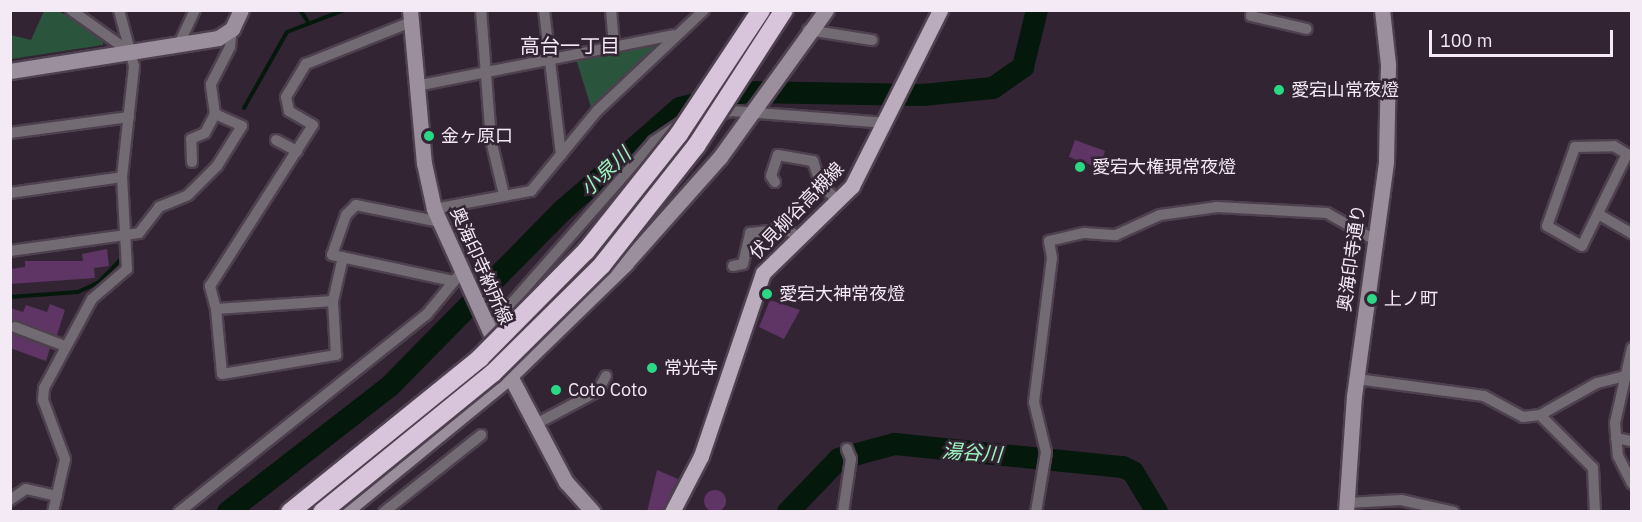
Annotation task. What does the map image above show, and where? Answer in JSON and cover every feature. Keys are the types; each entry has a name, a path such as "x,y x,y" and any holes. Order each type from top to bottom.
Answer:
{"highway":[{"path":"290,512 472,365 586,251 679,134 761,10"},
{"path":"321,512 493,373 602,265 696,146 784,10"}],"main road":[{"name":"伏見柳谷高槻線","path":"672,512 701,456 763,273 838,200 888,121 940,10"}],"street":[{"path":"71,10 130,52"},
{"path":"53,512 65,459 43,400 65,346 92,299 127,269 128,238 122,177 134,66 119,10"},
{"path":"179,44 195,10"},
{"path":"192,162 191,139 205,133 214,114 211,84 230,47 232,29 241,10"},
{"path":"481,10 491,140 504,195"},
{"path":"544,10 547,60 561,154"},
{"path":"611,10 614,47"},
{"path":"345,512 510,376 680,208 752,112 807,30 826,10"},
{"path":"1252,10 1251,16 1306,29"},
{"name":"奥海印寺通り","path":"1347,507 1357,379 1373,239 1386,161 1388,64 1382,10"},
{"path":"459,279 332,255 346,215 356,205 437,216 504,195 531,190 561,154 673,35 700,12"},
{"path":"343,257 333,301 336,355 222,374 216,309 210,286 313,124 289,111 286,97 306,64 410,16"},
{"name":"奥海印寺納所線","path":"410,16 416,86 437,216 459,279 487,325 510,376 566,482 593,512"},
{"path":"10,71 218,38 232,29"},
{"path":"807,30 872,40"},
{"path":"416,86 673,35"},
{"path":"487,325 653,142 706,113 752,112 888,121"},
{"path":"10,251 128,238 217,166 242,126 214,114"},
{"path":"10,133 129,117"},
{"path":"276,140 297,151"},
{"path":"1614,146 1627,154 1598,214 1582,246 1546,226 1575,147 1614,146"},
{"path":"775,182 771,176 778,155 813,161 821,186 838,200"},
{"path":"10,193 122,177"},
{"path":"1036,512 1046,452 1034,402 1052,258 1049,240 1085,233 1116,235 1160,215 1217,207 1327,213 1373,239"},
{"path":"1598,214 1632,234"},
{"path":"733,266 743,264 750,233 786,229 799,237"},
{"path":"179,512 428,314 459,279"},
{"path":"216,309 333,301"},
{"path":"15,327 65,346"},
{"path":"1632,348 1616,438 1618,456 1632,484"},
{"path":"1357,379 1484,396 1523,417 1540,415 1628,373"},
{"path":"536,424 598,391 606,376"},
{"path":"1540,415 1593,468 1595,512"},
{"path":"384,512 481,435"},
{"path":"1616,438 1632,441"},
{"path":"843,512 849,454"},
{"path":"10,500 26,489 57,496"},
{"path":"1347,507 1401,500 1454,512"}],"green space":[{"path":"44,11 58,11 103,34 103,45 11,59 11,35 31,40"},
{"path":"656,45 635,67 591,107 576,59"}],"building":[{"path":"1075,140 1105,151 1099,168 1069,157"},
{"path":"107,249 109,266 94,268 95,278 10,284 10,269 25,267 25,261 83,261 82,254"},
{"path":"770,300 800,310 784,339 759,327"},
{"path":"50,304 65,310 57,335 10,321 10,308 23,312 26,305 47,312"},
{"path":"10,333 50,348 46,361 10,348"},
{"path":"657,470 678,479 662,512 647,512"},
{"path":"715,490 723,493 726,501 723,509 715,512 707,509 704,501 707,493"}],"waterway":[{"path":"300,10 308,22"},
{"path":"244,108 287,32 344,10"},
{"name":"小泉川","path":"228,512 390,386 563,210 680,108 745,92 923,95 993,88 1023,67 1037,10"},
{"path":"10,297 78,292 99,282 121,259"},
{"name":"湯谷川","path":"788,512 839,459 895,444 1123,467 1133,472 1157,512"}],"place":[{"name":"愛宕山常夜燈","path":"1279,90"},
{"name":"金ヶ原口","path":"429,136"},
{"name":"愛宕大権現常夜燈","path":"1080,167"},
{"name":"愛宕大神常夜燈","path":"767,294"},
{"name":"上ノ町","path":"1372,299"},
{"name":"常光寺","path":"652,368"},
{"name":"Coto Coto","path":"556,390"}],"district":[{"name":"高台一丁目","path":"570,45"}]}
